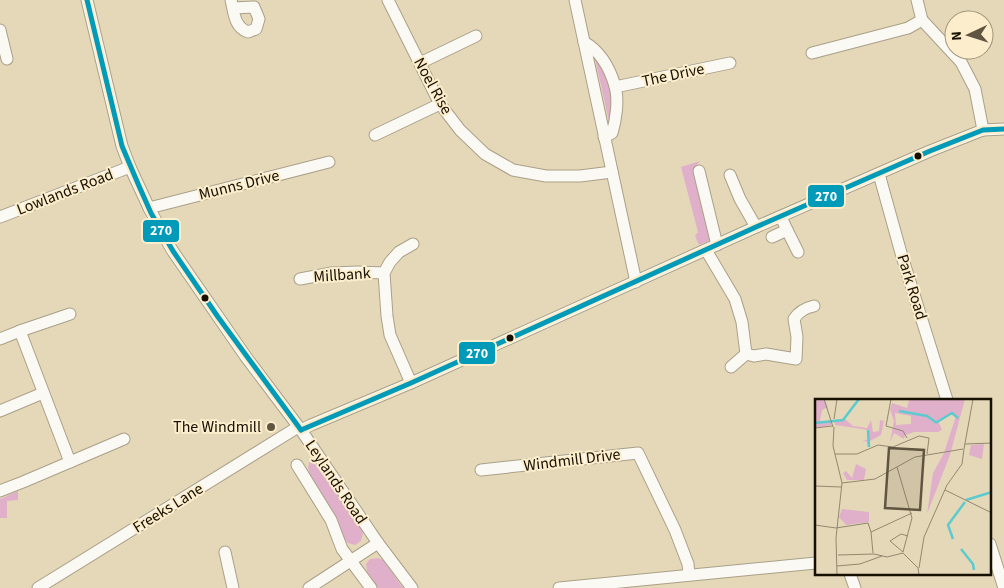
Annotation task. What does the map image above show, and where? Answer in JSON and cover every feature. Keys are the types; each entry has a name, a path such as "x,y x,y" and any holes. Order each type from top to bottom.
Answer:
{"street":[{"name":"Leylands Road","path":"87,0 122,146 149,208 172,250 412,588"},
{"name":"Noel Rise","path":"388,0 440,104 460,130 485,154 513,170 546,176 580,176 612,172"},
{"path":"575,0 636,282"},
{"path":"917,0 922,20 961,62 975,90 983,130"},
{"path":"812,53 908,28 922,20"},
{"path":"0,30 7,59"},
{"path":"420,63 476,36"},
{"path":"584,42 592,46 602,59 616,87 616,120 612,133 604,138"},
{"name":"The Drive","path":"616,87 730,63"},
{"path":"375,135 440,104"},
{"name":"Freeks Lane","path":"38,588 299,428 311,425 411,383 756,227 951,143 983,130 1004,129"},
{"name":"Munns Drive","path":"149,208 329,162"},
{"name":"Lowlands Road","path":"0,217 130,167"},
{"path":"699,172 717,245"},
{"path":"730,174 740,198 756,227"},
{"name":"Park Road","path":"878,174 947,399"},
{"path":"781,217 798,252"},
{"path":"772,236 787,230"},
{"name":"Millbank","path":"411,383 390,335 384,273 390,262 399,252 413,244"},
{"path":"706,250 735,299 742,322 746,354"},
{"name":"Millbank","path":"300,279 332,273 384,273"},
{"path":"746,354 754,356 766,354 798,364 794,319 798,312 814,306"},
{"path":"0,339 70,314"},
{"path":"20,331 70,462"},
{"path":"731,367 746,354"},
{"path":"0,411 43,393"},
{"path":"0,491 124,439"},
{"name":"Windmill Drive","path":"481,470 638,452 675,530 688,564 689,575"},
{"path":"297,465 331,520 342,548 371,588"},
{"path":"309,588 378,542"},
{"path":"992,550 1004,588"},
{"path":"225,552 233,588"},
{"path":"559,588 815,563"},
{"path":"851,576 855,588"}],"shaded area":[{"path":"594,54 604,70 610,88 612,107 610,126"},
{"path":"700,161 693,170 711,240 699,245 695,236 698,232 681,167"},
{"path":"311,459 359,525 363,533 361,541 355,545 348,543 343,538 310,475 308,468"},
{"path":"18,491 18,500 7,501 7,518 0,518 0,499"},
{"path":"378,558 383,560 403,588 378,588 367,571 366,564 370,559"}],"transit line":[{"name":"270","path":"87,0 122,146 151,213 173,251 218,317 301,430"},
{"name":"270","path":"301,430 411,383 756,227 930,151 983,130 1004,129"}],"place":[{"name":"The Windmill","path":"271,427"}]}
